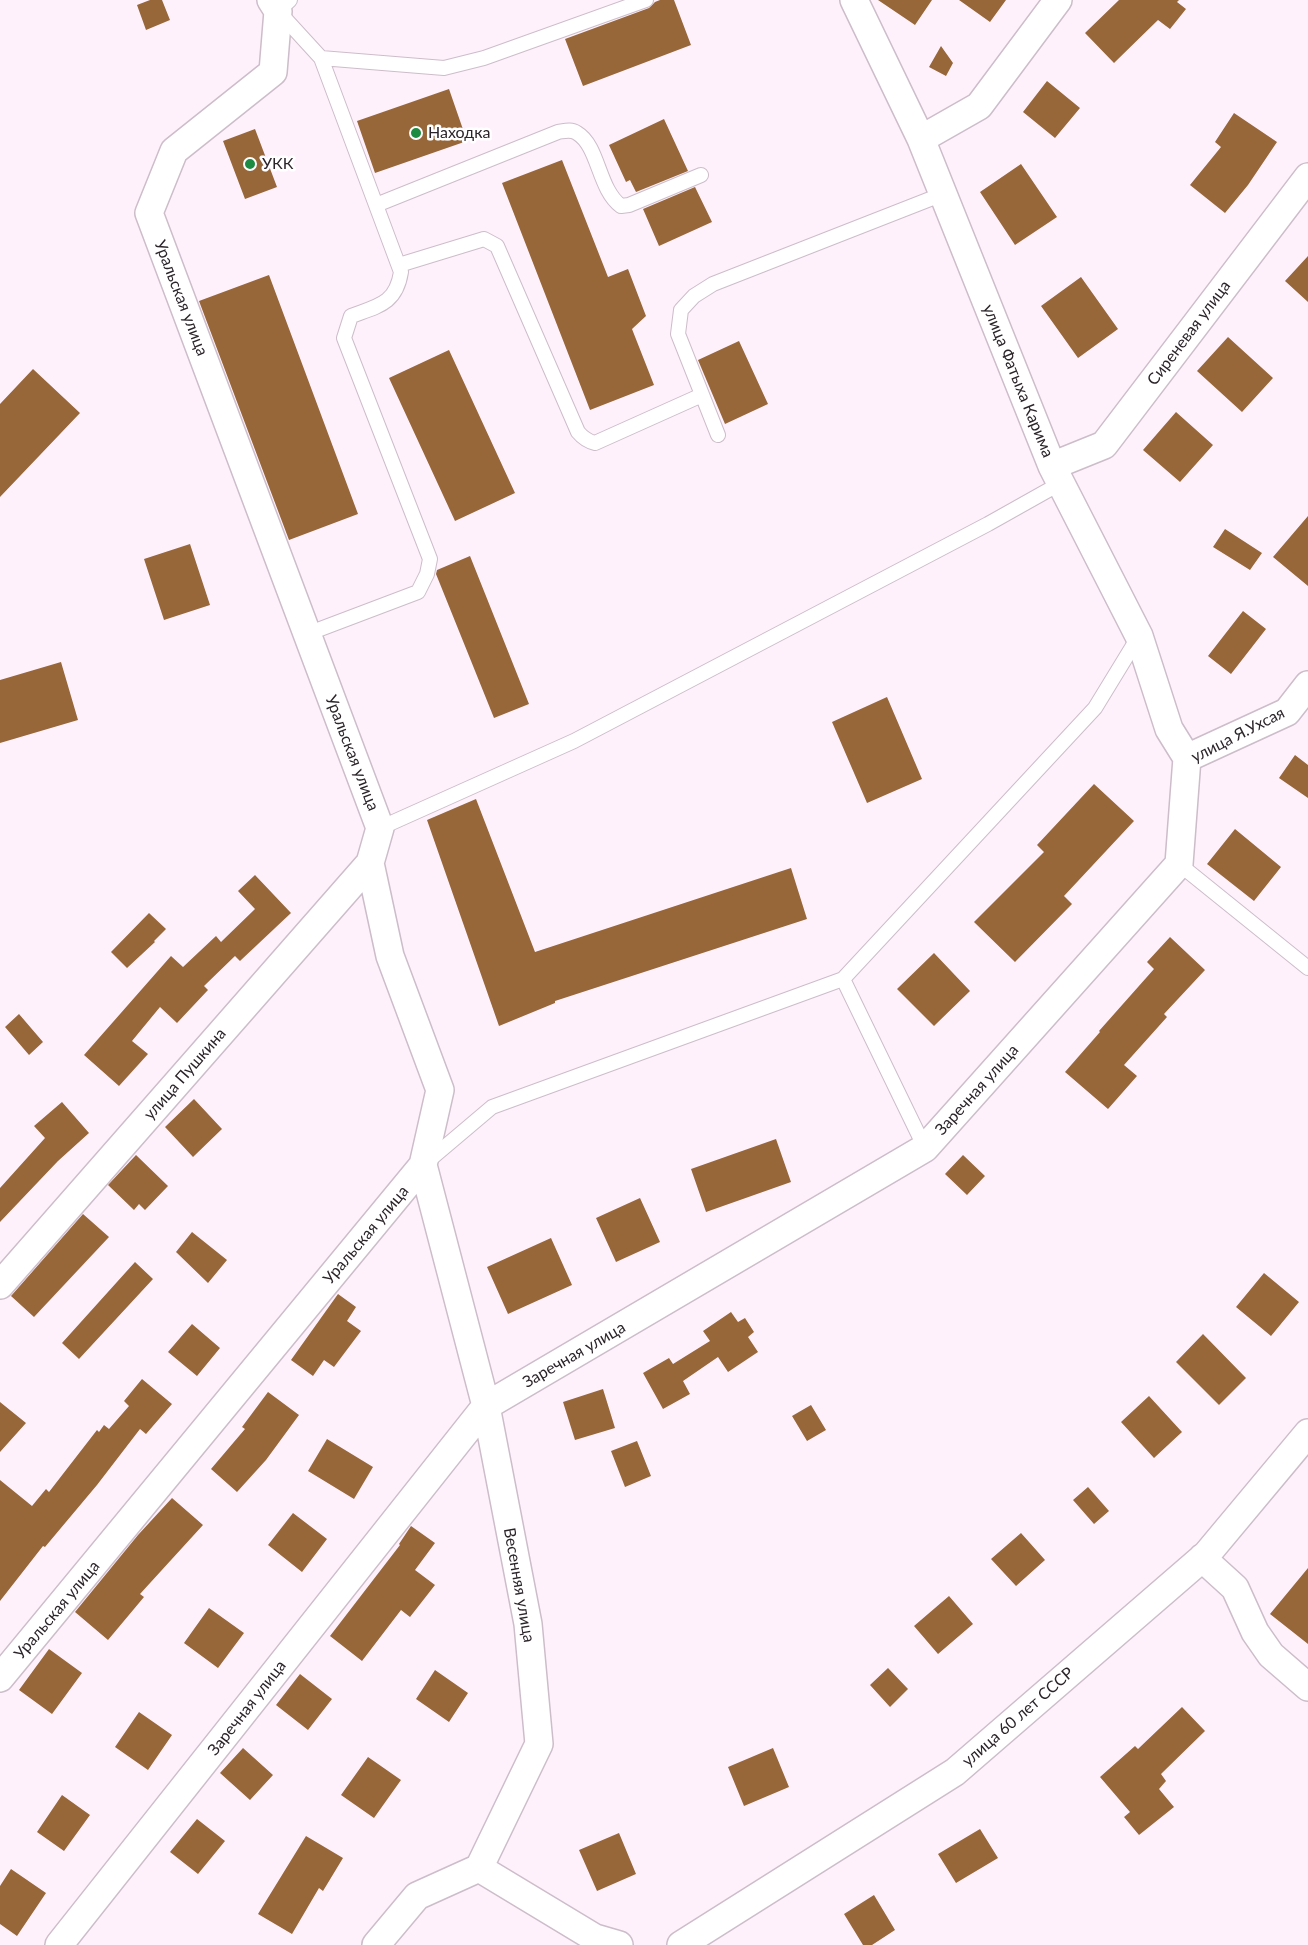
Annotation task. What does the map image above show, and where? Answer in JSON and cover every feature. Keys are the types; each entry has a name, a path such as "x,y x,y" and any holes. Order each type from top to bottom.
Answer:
{"street":[{"name":"улица Фатыха Карима","path":"854,0 921,139 1056,475 1139,636 1168,729 1186,758"},
{"path":"921,139 979,106 1058,0"},
{"name":"Уральская улица","path":"0,1678 423,1165 440,1090 390,956 370,863 380,828 149,213 174,152 273,72 279,4"},
{"name":"Сиреневая улица","path":"1056,475 1104,445 1308,177"},
{"name":"улица Я.Ухсая","path":"1179,864 1186,758 1287,712 1308,685"},
{"name":"улица Пушкина","path":"0,1285 370,863"},
{"name":"Заречная улица","path":"59,1945 486,1406 925,1148 1179,864"},
{"name":"Весенняя улица","path":"423,1165 486,1406 528,1624 539,1744 479,1868"},
{"name":"улица 60 лет СССР","path":"681,1945 955,1772 1207,1554 1308,1432"},
{"path":"1202,1558 1235,1588 1255,1632 1271,1654 1308,1687"},
{"path":"376,1945 417,1896 479,1868 602,1943"}],"lane":[{"path":"321,58 444,68 484,58 646,0"},
{"path":"279,4 321,58 399,265 401,273 399,286 387,302 351,316 344,338 430,559 428,574 418,592 307,634"},
{"path":"376,205 567,130 576,131 586,141 610,196 621,206 629,205 701,175"},
{"path":"718,435 678,334 681,310 694,296 713,285 943,194"},
{"path":"399,265 484,239 497,246 583,439 595,443 702,395"},
{"path":"380,828 574,741 988,524 1056,475"},
{"path":"423,1165 492,1107 843,979 1095,708 1139,636"},
{"path":"1179,864 1308,968"},
{"path":"843,979 925,1148"}],"building":[{"path":"150,0 162,0 170,20 146,30 137,5"},
{"path":"660,0 674,0 691,45 583,86 565,39 649,8"},
{"path":"878,0 932,0 915,25"},
{"path":"959,0 1006,0 990,22"},
{"path":"1119,0 1179,0 1177,2 1186,9 1170,29 1158,20 1114,63 1085,33"},
{"path":"941,46 953,63 946,76 929,67"},
{"path":"1047,81 1080,108 1055,138 1023,112"},
{"path":"449,89 467,141 375,173 357,121"},
{"path":"1234,113 1277,142 1248,185 1225,213 1190,185 1221,147 1215,142"},
{"path":"664,119 688,171 636,192 630,180 626,182 609,145"},
{"name":"УКК","path":"255,129 277,187 245,199 223,141"},
{"path":"562,160 608,277 628,269 646,316 632,329 654,385 590,410 502,183"},
{"path":"1021,164 1057,217 1015,245 980,192"},
{"path":"695,187 712,222 659,246 643,209"},
{"path":"1308,256 1308,302 1285,281"},
{"path":"269,275 358,514 289,540 199,301"},
{"path":"1081,277 1118,329 1078,358 1041,306"},
{"path":"1228,337 1273,378 1242,412 1197,371"},
{"path":"739,341 768,404 725,424 698,360"},
{"path":"449,350 515,493 455,521 389,378"},
{"path":"33,369 80,413 0,497 0,404"},
{"path":"1176,412 1213,445 1180,482 1143,450"},
{"path":"1308,516 1308,586 1273,557"},
{"path":"1225,529 1262,553 1250,570 1213,547"},
{"path":"190,544 210,605 164,620 144,559"},
{"path":"470,556 529,704 494,718 436,574 437,570"},
{"path":"1243,611 1266,629 1231,674 1208,656"},
{"path":"61,662 78,720 0,743 0,680"},
{"path":"887,697 922,779 867,803 832,722"},
{"path":"1295,755 1308,765 1308,798 1279,778"},
{"path":"1094,784 1134,821 1064,896 1072,904 1015,962 974,922 1044,852 1037,845"},
{"path":"476,799 535,952 791,868 807,919 555,1001 555,1003 499,1026 427,820"},
{"path":"1235,829 1281,867 1254,901 1207,864"},
{"path":"255,875 291,913 240,961 235,956 204,986 208,990 177,1023 160,1007 132,1041 148,1054 119,1086 84,1055 171,956 183,967 216,936 221,942 255,909 238,891"},
{"path":"149,913 166,929 127,968 111,952"},
{"path":"1170,937 1205,970 1164,1014 1167,1017 1124,1065 1137,1076 1108,1109 1065,1072 1154,969 1147,962"},
{"path":"934,953 970,991 934,1026 897,989"},
{"path":"19,1014 43,1042 29,1055 5,1027"},
{"path":"194,1099 222,1129 193,1157 165,1127"},
{"path":"62,1102 89,1133 58,1161 0,1222 0,1188 45,1138 34,1126"},
{"path":"776,1139 791,1182 706,1212 691,1169"},
{"path":"136,1155 168,1186 145,1210 139,1204 134,1210 108,1185"},
{"path":"963,1155 985,1176 967,1195 945,1174"},
{"path":"640,1198 660,1242 616,1262 596,1218"},
{"path":"83,1214 109,1237 34,1317 11,1296"},
{"path":"192,1232 227,1260 208,1283 176,1252"},
{"path":"551,1238 572,1285 508,1314 487,1267"},
{"path":"135,1262 153,1279 79,1359 62,1343"},
{"path":"1264,1273 1299,1302 1271,1336 1236,1307"},
{"path":"338,1294 356,1307 347,1321 361,1331 334,1367 324,1360 313,1376 291,1360"},
{"path":"731,1312 738,1322 745,1318 754,1332 748,1337 758,1352 728,1372 718,1357 683,1381 690,1394 663,1409 643,1373 669,1358 673,1364 710,1341 703,1331"},
{"path":"192,1324 220,1348 197,1376 168,1352"},
{"path":"1203,1334 1246,1378 1219,1405 1176,1362"},
{"path":"142,1379 172,1404 146,1434 140,1429 97,1485 45,1547 43,1546 0,1601 0,1480 32,1506 46,1489 49,1492 97,1430 99,1432 104,1425 109,1429 129,1406 124,1401"},
{"path":"603,1389 615,1428 575,1440 563,1402"},
{"path":"268,1392 299,1415 266,1460 237,1492 211,1469 245,1429 242,1427"},
{"path":"1149,1396 1182,1432 1154,1458 1121,1422"},
{"path":"0,1402 26,1423 0,1452"},
{"path":"811,1405 826,1430 807,1441 792,1416"},
{"path":"327,1439 373,1467 354,1499 308,1471"},
{"path":"637,1441 651,1476 625,1487 611,1451"},
{"path":"1088,1487 1109,1511 1094,1524 1073,1500"},
{"path":"172,1498 203,1525 140,1594 144,1597 108,1640 75,1612 138,1535"},
{"path":"293,1513 327,1539 302,1572 268,1545"},
{"path":"411,1526 435,1543 415,1570 435,1585 410,1617 401,1610 362,1661 330,1636 400,1545"},
{"path":"1021,1533 1045,1560 1016,1586 991,1559"},
{"path":"1308,1568 1308,1644 1270,1614"},
{"path":"949,1596 973,1624 938,1654 914,1626"},
{"path":"209,1608 244,1633 218,1668 184,1643"},
{"path":"49,1649 82,1673 52,1714 19,1690"},
{"path":"888,1668 908,1689 890,1707 870,1685"},
{"path":"435,1670 468,1693 449,1722 416,1699"},
{"path":"300,1674 332,1699 308,1730 276,1705"},
{"path":"1182,1707 1205,1731 1161,1774 1166,1781 1159,1789 1174,1807 1139,1835 1124,1817 1130,1812 1100,1777 1135,1746 1138,1749"},
{"path":"139,1712 172,1735 148,1770 115,1747"},
{"path":"243,1748 273,1775 250,1800 220,1773"},
{"path":"773,1748 789,1787 744,1806 728,1767"},
{"path":"368,1757 401,1780 374,1818 341,1795"},
{"path":"62,1795 90,1815 64,1851 37,1832"},
{"path":"197,1819 225,1841 198,1874 170,1852"},
{"path":"980,1829 998,1858 956,1883 938,1854"},
{"path":"619,1833 636,1874 597,1891 579,1850"},
{"path":"306,1836 343,1858 323,1891 319,1888 292,1934 258,1914"},
{"path":"11,1869 46,1893 17,1936 0,1924 0,1886"},
{"path":"874,1895 895,1930 872,1945 863,1945 844,1914"}],"place":[{"name":"Находка","path":"416,133"},
{"name":"УКК","path":"250,164"}]}
